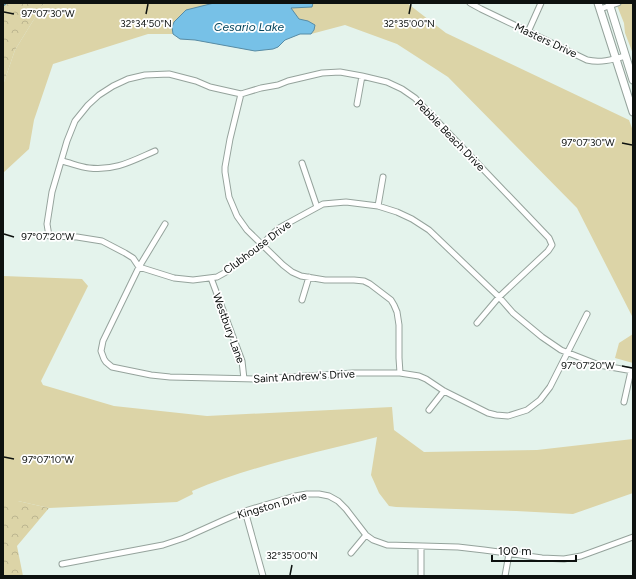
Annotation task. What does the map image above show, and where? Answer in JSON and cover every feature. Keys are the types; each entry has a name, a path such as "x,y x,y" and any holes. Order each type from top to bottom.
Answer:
{"main road":[{"path":"609,4 633,80"},
{"path":"599,6 633,112"}],"street":[{"name":"Masters Drive","path":"470,3 481,10 587,60 602,62 625,56"},
{"path":"528,32 541,3"},
{"path":"599,6 618,3"},
{"name":"Pebble Beach Drive","path":"49,236 47,224 52,192 67,141 75,121 88,105 99,95 113,86 128,79 145,75 169,74 196,81 210,87 241,94 322,73 340,72 387,82 402,89 414,98 549,238 552,245 548,252 499,297"},
{"path":"358,104 362,76"},
{"path":"241,94 230,139 225,172 229,198 237,216 247,230 292,272 301,276 325,280 364,281 391,300 394,305 399,325 400,373"},
{"path":"62,161 89,168 112,168 122,166 155,151"},
{"path":"302,163 317,207"},
{"path":"378,206 383,177"},
{"name":"Clubhouse Drive","path":"49,236 76,237 102,241 133,258 139,267 174,278 193,280 217,277 226,272 262,245 279,228 323,204 346,202 378,206 412,219 429,230 499,297 513,314 542,337 562,350 599,365 632,371"},
{"name":"Saint Andrew's Drive","path":"165,224 139,267 103,341 102,351 104,358 112,367 151,375 170,377 244,379 353,373 400,373 419,376 426,379 444,391 488,413 508,416 527,410 540,400 550,387 587,314"},
{"path":"302,300 309,277"},
{"name":"Westbury Lane","path":"211,278 242,360 244,379"},
{"path":"477,323 499,297"},
{"path":"624,402 632,371"},
{"path":"429,410 444,391"},
{"name":"Kingston Drive","path":"62,564 163,545 184,538 245,511 295,496 307,494 329,496 338,501 366,535 373,540 387,545 458,547 547,559 564,559 581,556 633,537"},
{"path":"245,511 263,576"},
{"path":"351,553 366,535"},
{"path":"421,546 421,576"},
{"path":"505,576 509,554"}],"green space":[{"path":"3,3 44,3 15,50 3,85"},
{"path":"44,3 407,3 446,33 629,120 633,131 633,318 577,208 448,77 397,44 345,25 311,34 300,34 285,40 278,47 273,49 255,51 195,40 180,39 173,34 148,34 53,64 34,120 29,149 3,173 3,85 15,50"},
{"path":"616,3 633,3 633,54 625,33 624,23"},
{"path":"3,276 82,279 88,286 41,381 43,385 114,406 207,416 392,407 394,430 424,452 537,450 633,439 633,493 573,514 389,506 379,493 371,475 377,437 237,474 192,491 193,494 177,502 49,508 18,501 3,501"},
{"path":"633,334 633,363 615,358 619,343"},
{"path":"3,501 18,501 49,508 17,546 23,576 3,576"}],"water":[{"name":"Cesario Lake","path":"214,3 313,3 312,7 291,8 299,19 308,21 315,25 314,30 311,34 300,34 285,40 278,47 273,49 255,51 195,40 180,39 173,34 172,27 174,22 186,10"}],"waterway":[{"path":"3,6 7,3"}]}
